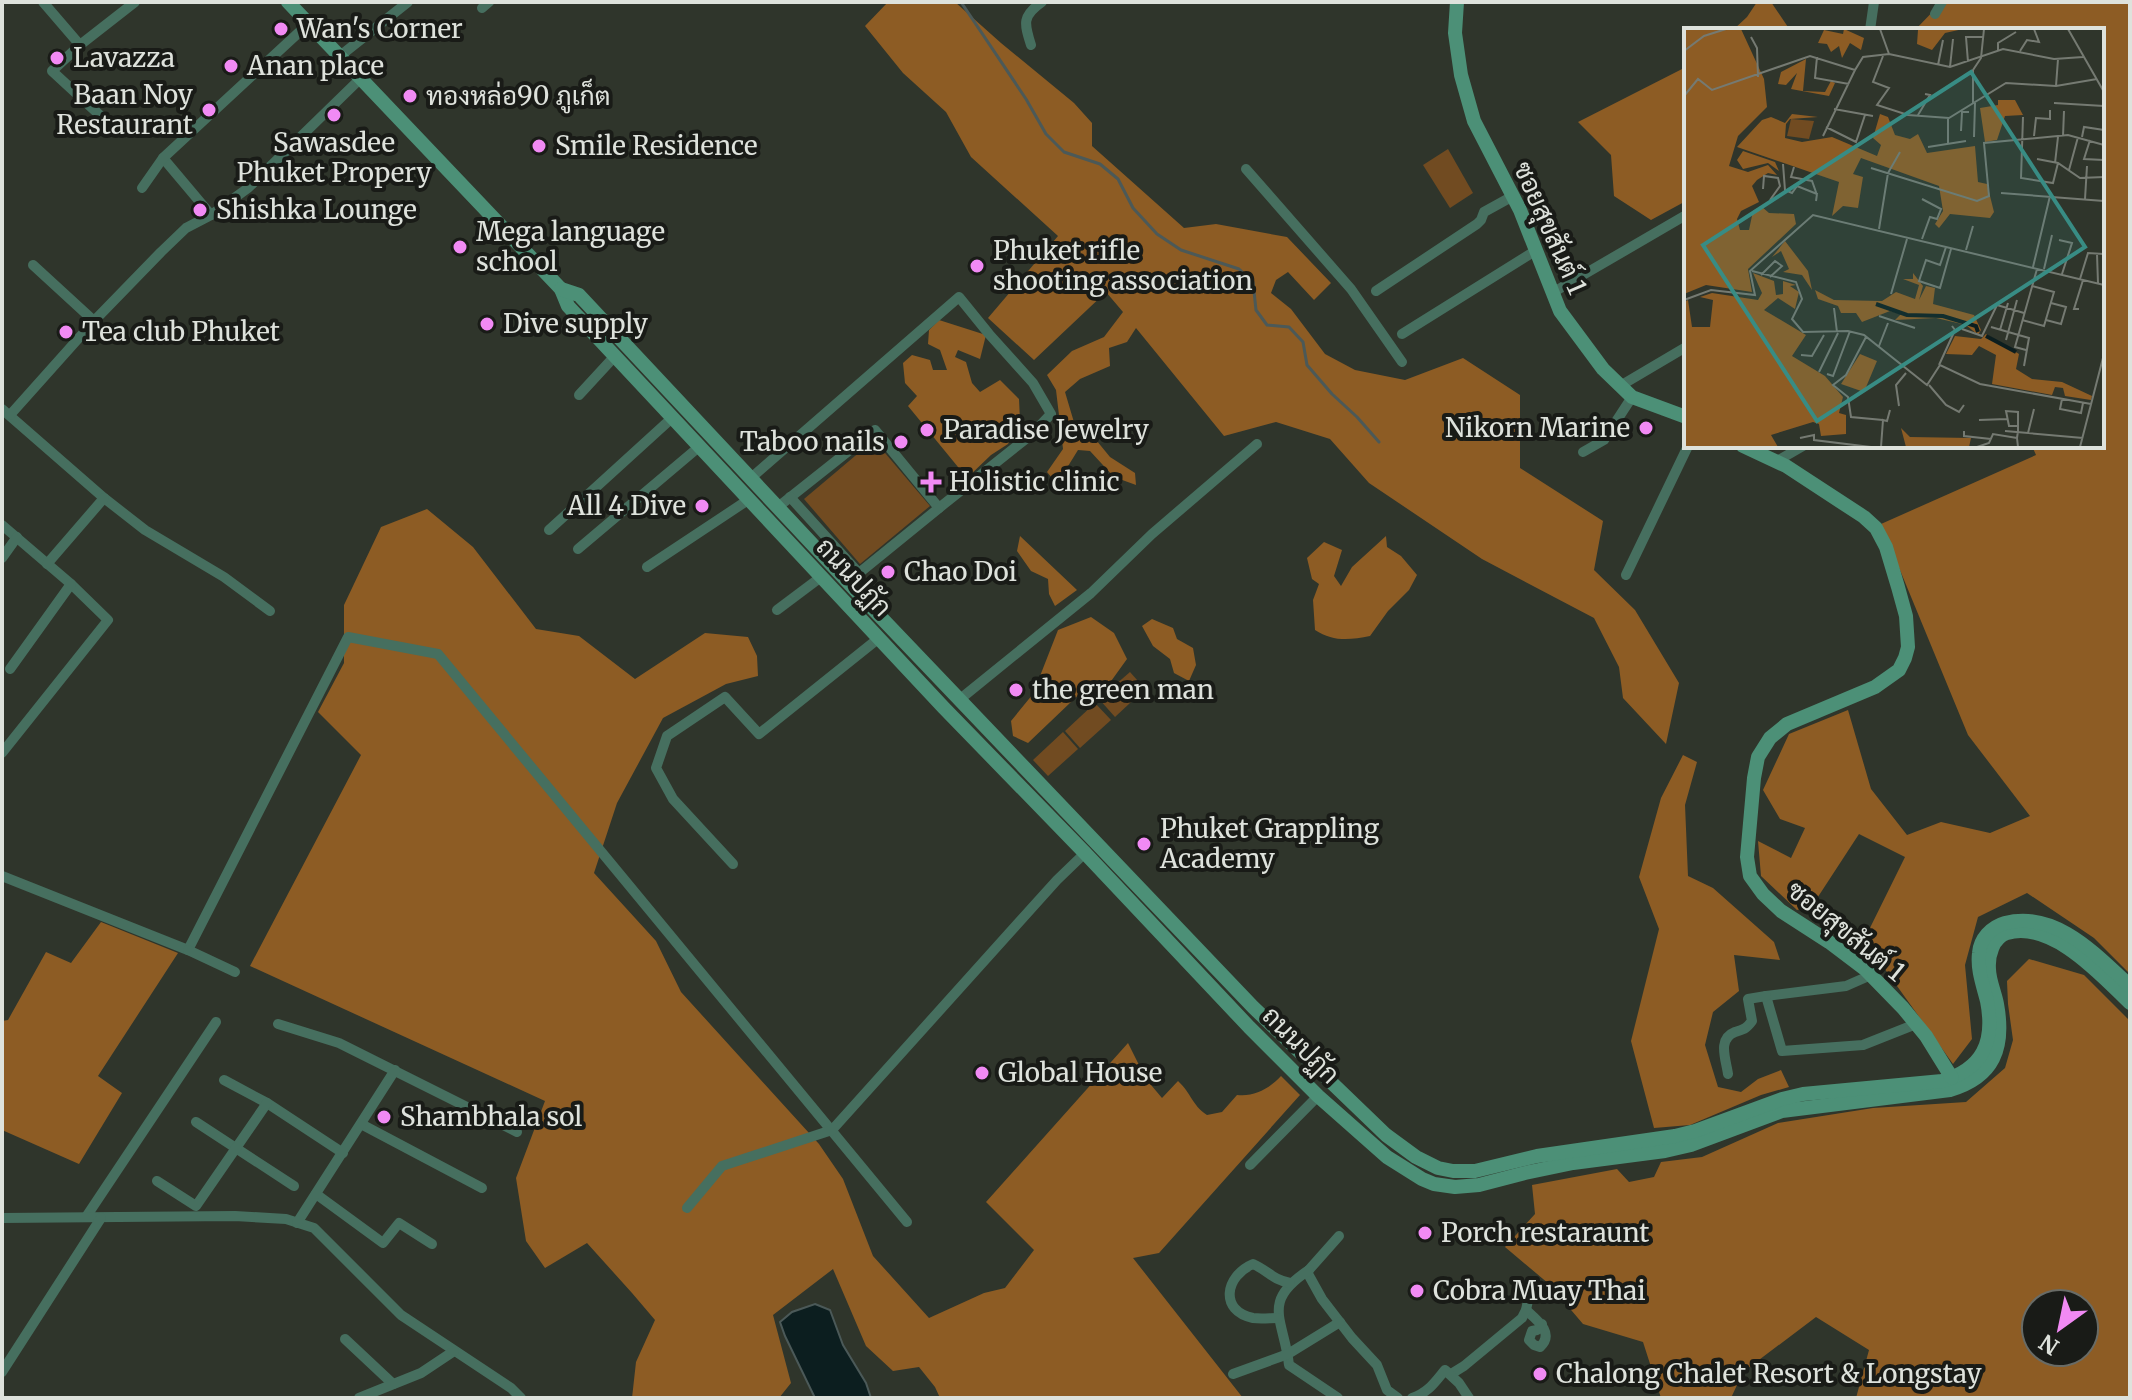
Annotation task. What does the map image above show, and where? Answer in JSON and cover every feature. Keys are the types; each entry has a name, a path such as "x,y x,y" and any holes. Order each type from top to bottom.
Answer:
{"main road":[{"name":"ถนนปฏัก","path":"288,2 561,289 568,306 614,357 1085,853 1110,869 1349,1101 1406,1150 1438,1168 1475,1171 1537,1156 1675,1136 1792,1096 1952,1078"},
{"name":"ซอยสุขสันต์ 1","path":"1457,2 1455,33 1469,106 1513,196 1560,311 1603,369 1632,397 1684,416"},
{"name":"ถนนปฏัก","path":"561,289 579,295 778,507 853,577 1110,869 1318,1096 1387,1157 1422,1179 1455,1187 1479,1185 1573,1163 1665,1151 1709,1139 1782,1111 1950,1090 1966,1085 1979,1078 1997,1051 1998,1008 1989,970 1993,945 2009,933 2022,932 2051,938 2085,961 2130,1003"},
{"name":"ซอยสุขสันต์ 1","path":"1748,448 1777,461 1876,528 1886,547 1906,616 1908,647 1899,670 1875,687 1787,724 1770,738 1758,757 1754,778 1747,857 1750,876 1781,911 1829,942 1871,975 1926,1036 1952,1078"},
{"path":"1952,1078 1977,1062 1983,1053 1989,1023 1979,952 1991,929 2021,921 2044,923 2057,928 2130,986"},
{"path":"1434,1184 1438,1168"}],"street":[{"path":"43,2 80,45"},
{"path":"117,131 52,71 135,2"},
{"path":"340,56 408,2"},
{"path":"1031,45 1025,25 1029,12 1042,2"},
{"path":"1870,28 1874,2"},
{"path":"1935,14 1942,2"},
{"path":"142,188 163,158 308,24"},
{"path":"270,611 224,577 145,530 6,412 186,228 211,215 248,188 361,78"},
{"path":"163,158 211,215"},
{"path":"1246,169 1351,289 1402,362"},
{"path":"1376,291 1477,224 1484,212 1513,196"},
{"path":"1552,293 1684,216"},
{"path":"1402,334 1535,251"},
{"path":"33,265 94,321"},
{"path":"751,478 959,297 1033,383 1051,414 1032,434 853,577 790,497"},
{"path":"1620,386 1684,348"},
{"path":"579,395 614,357"},
{"path":"1583,452 1604,440 1632,397"},
{"path":"549,530 672,418"},
{"path":"778,507 875,430 939,508"},
{"path":"959,700 1091,593 1152,534 1257,444"},
{"path":"578,549 700,446"},
{"path":"1626,575 1687,448"},
{"path":"1777,461 1800,448"},
{"path":"47,564 104,498"},
{"path":"647,567 748,500"},
{"path":"2,525 108,620 2,753"},
{"path":"2,558 17,537"},
{"path":"777,610 821,577"},
{"path":"10,669 71,584"},
{"path":"188,950 348,637 438,654 907,1222"},
{"path":"733,864 673,799 656,768 667,736 725,697 759,734 879,638"},
{"path":"687,1208 722,1166 832,1130 1057,880 1085,853"},
{"path":"4,881 188,950 235,972"},
{"path":"1728,1074 1723,1046 1727,1037 1746,1029 1752,1021 1748,999 1846,986 1871,975"},
{"path":"1766,996 1782,1051 1863,1045 1916,1024"},
{"path":"86,1217 216,1022"},
{"path":"278,1024 339,1043 517,1132"},
{"path":"297,1223 395,1070"},
{"path":"224,1080 267,1103 343,1153"},
{"path":"1250,1165 1318,1096"},
{"path":"157,1181 196,1206 267,1103"},
{"path":"196,1122 294,1186"},
{"path":"361,1124 482,1188"},
{"path":"316,1194 383,1243 399,1223 432,1244"},
{"path":"2,1218 235,1216 286,1219 314,1228 401,1315 511,1388 521,1398"},
{"path":"2,1372 101,1218"},
{"path":"1338,1398 1289,1365 1278,1318 1280,1298 1290,1283 1309,1270 1339,1236"},
{"path":"1278,1318 1245,1315 1234,1306 1229,1294 1232,1281 1242,1269 1253,1264 1265,1270 1274,1280 1290,1283"},
{"path":"1309,1270 1307,1272 1322,1299 1377,1365 1387,1390 1398,1398"},
{"path":"1451,1374 1522,1318 1530,1291"},
{"path":"1526,1310 1542,1324"},
{"path":"1233,1374 1288,1354 1340,1322"},
{"path":"345,1339 393,1384"},
{"path":"359,1398 421,1373 454,1351"},
{"path":"1412,1398 1424,1394 1445,1370 1469,1398"},
{"path":"1315,1398 1326,1392"}],"shaded area":[{"path":"888,2 955,2 1074,103 1092,123 1092,146 1184,228 1216,224 1287,237 1331,283 1314,300 1288,272 1276,280 1271,293 1291,309 1325,354 1355,370 1405,380 1463,358 1520,395 1520,468 1603,521 1594,570 1635,610 1679,683 1666,744 1623,698 1619,667 1594,618 1482,559 1369,483 1330,439 1276,422 1224,436 1136,328 1127,342 1109,348 1110,366 1080,379 1065,392 1076,429 1092,435 1110,457 1135,473 1136,485 1114,477 1090,451 1078,450 1057,484 1047,472 1063,449 1056,390 1047,375 1072,351 1104,337 1123,312 1106,292 1034,360 988,318 1058,236 971,157 946,112 903,73 865,26"},
{"path":"1757,2 1771,2 1789,28 1735,28"},
{"path":"1942,2 2130,2 2130,974 2094,938 2027,893 1978,917 1965,965 1972,1039 1953,1064 1864,940 1905,857 1859,834 1812,906 1797,910 1761,876 1758,841 1791,858 1805,828 1780,819 1763,790 1789,734 1848,710 1871,789 1907,835 1941,822 1990,833 2030,816 1968,735 1881,524 2036,455 2033,448 2104,448 2104,28 1917,28"},
{"path":"1684,68 1684,202 1651,220 1614,196 1611,155 1578,122"},
{"path":"1448,149 1473,193 1450,208 1423,165"},
{"path":"939,320 986,335 980,359 958,350 955,357 966,362 972,383 980,392 1000,380 1019,399 1020,420 1008,444 967,478 908,406 917,396 905,383 903,363 912,355 930,360 933,370 947,370 940,350 928,344 929,330"},
{"path":"874,440 930,506 860,564 804,499"},
{"path":"427,509 473,547 536,629 579,636 635,679 705,633 748,637 757,656 758,676 726,684 663,718 617,803 594,873 656,941 681,992 819,1144 843,1179 873,1256 929,1318 984,1293 1005,1288 1034,1250 986,1202 1128,1043 1146,1079 1162,1098 1178,1081 1207,1115 1222,1112 1237,1095 1261,1091 1281,1076 1300,1095 1159,1253 1133,1258 1243,1398 940,1398 919,1367 893,1371 866,1346 833,1269 773,1315 791,1383 779,1398 632,1398 636,1362 655,1320 587,1243 545,1268 526,1241 516,1178 545,1101 250,966 361,755 318,712 344,663 344,605 381,527"},
{"path":"1020,536 1077,590 1055,606 1049,594 1048,579 1031,571 1017,551"},
{"path":"1386,536 1387,547 1401,556 1417,575 1409,590 1388,611 1370,636 1342,639 1328,637 1315,630 1313,600 1319,584 1312,579 1307,558 1324,542 1342,550 1334,576 1341,586 1352,567"},
{"path":"1091,617 1114,633 1127,659 1109,684 1100,688 1093,681 1028,743 1013,736 1011,721 1033,694 1058,630"},
{"path":"1152,619 1173,628 1177,639 1193,648 1196,665 1189,681 1174,673 1170,659 1153,646 1142,626"},
{"path":"1130,672 1145,689 1115,717 1099,699"},
{"path":"1095,703 1111,720 1080,748 1065,731"},
{"path":"1063,732 1078,749 1048,776 1033,760"},
{"path":"1683,755 1697,762 1685,805 1688,876 1713,888 1774,942 1780,960 1734,955 1739,991 1713,1012 1705,1045 1718,1087 1741,1092 1758,1079 1781,1070 1789,1087 1761,1095 1690,1125 1654,1128 1631,1041 1659,929 1639,877 1661,798"},
{"path":"101,922 178,953 98,1076 122,1093 79,1164 2,1130 2,1021 8,1020 46,952 71,963"},
{"path":"2029,959 2084,975 2130,1021 2130,1398 1856,1398 1869,1350 1816,1317 1743,1372 1731,1398 1661,1398 1643,1342 1583,1324 1549,1284 1505,1247 1535,1214 1532,1185 1617,1169 1629,1182 1654,1177 1661,1162 1702,1157 1778,1123 1873,1108 1966,1102 2005,1068 2013,1040 2007,981"},
{"path":"815,1304 830,1310 843,1345 866,1383 871,1398 815,1398 780,1322 792,1312"}],"waterway":[{"path":"961,2 1046,134 1064,152 1100,164 1118,179 1133,208 1157,234 1181,250 1239,269 1253,282 1256,310 1267,325 1289,327 1303,342 1307,365 1379,442"}],"place":[{"name":"Wan's Corner","path":"281,29"},
{"name":"Lavazza","path":"57,58"},
{"name":"Anan place","path":"231,66"},
{"name":"ทองหล่อ90 ภูเก็ต","path":"410,96"},
{"name":"Baan Noy Restaurant","path":"209,110"},
{"name":"Sawasdee Phuket Propery","path":"334,115"},
{"name":"Smile Residence","path":"539,146"},
{"name":"Shishka Lounge","path":"200,210"},
{"name":"Mega language school","path":"460,247"},
{"name":"Phuket rifle shooting association","path":"977,266"},
{"name":"Dive supply","path":"487,324"},
{"name":"Tea club Phuket","path":"66,332"},
{"name":"Nikorn Marine","path":"1646,428"},
{"name":"Paradise Jewelry","path":"927,430"},
{"name":"Taboo nails","path":"901,442"},
{"name":"Holistic clinic","path":"931,482"},
{"name":"All 4 Dive","path":"702,506"},
{"name":"Chao Doi","path":"888,572"},
{"name":"the green man","path":"1016,690"},
{"name":"Phuket Grappling Academy","path":"1144,844"},
{"name":"Global House","path":"982,1073"},
{"name":"Shambhala sol","path":"384,1117"},
{"name":"Porch restaraunt","path":"1425,1233"},
{"name":"Cobra Muay Thai","path":"1417,1291"},
{"name":"Chalong Chalet Resort & Longstay","path":"1540,1374"}]}
